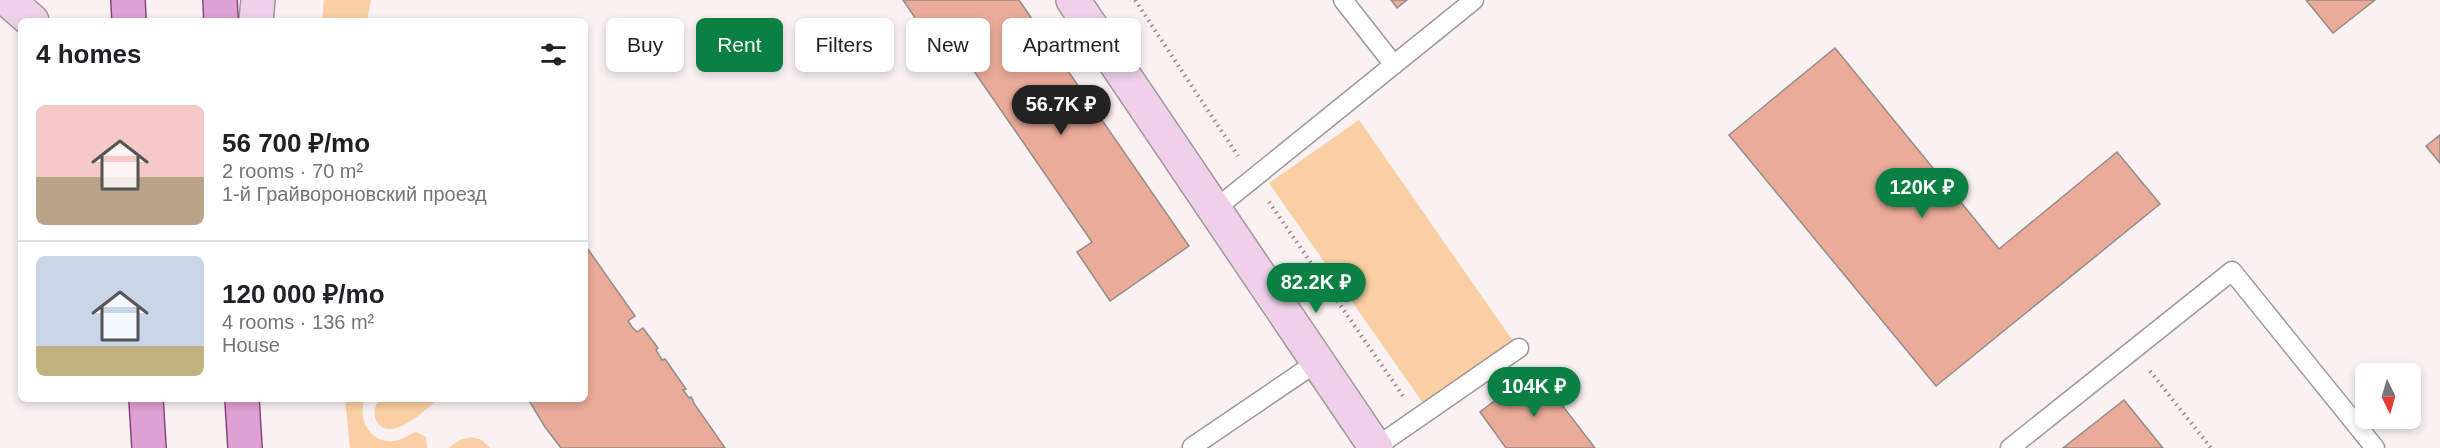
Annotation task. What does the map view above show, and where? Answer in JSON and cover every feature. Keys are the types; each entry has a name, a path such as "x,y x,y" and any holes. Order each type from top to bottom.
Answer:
{"main road":[{"path":"8,0 29,18"},
{"path":"128,0 129,18"},
{"path":"220,0 221,18"},
{"path":"256,18 258,0"},
{"path":"1073,0 1376,448"},
{"path":"131,402 139,448"},
{"path":"146,402 149,448"},
{"path":"242,402 245,448"}],"lane":[{"path":"1343,0 1394,65"},
{"path":"1214,210 1474,0"},
{"path":"2010,448 2232,271 2375,448"},
{"path":"1376,448 1519,348"},
{"path":"1192,447 1317,362"}],"path":[{"path":"1135,0 1252,178 1419,418"},
{"path":"2133,350 2211,448"}],"shaded area":[{"path":"324,0 371,0 368,18 322,18"},
{"path":"1359,120 1513,341 1423,403 1269,183"},
{"path":"345,402 364,402 364,422 378,439 394,441 416,432 426,437 427,448 350,448"},
{"path":"378,402 435,402 407,423 389,429 379,425 376,421"},
{"path":"471,437 482,440 490,448 448,448 460,440"}],"building":[{"path":"903,0 1019,0 1031,18 1002,18 1002,72 1069,72 1189,246 1110,301 1077,252 1092,242 975,72 990,72 990,18 915,18"},
{"path":"1391,0 1407,0 1397,8"},
{"path":"2306,0 2375,0 2333,33"},
{"path":"1835,48 1999,249 2117,152 2160,204 1936,386 1729,135"},
{"path":"2440,135 2440,163 2426,146"},
{"path":"588,249 635,316 628,321 632,327 637,332 643,328 658,348 656,350 662,360 665,359 686,389 683,390 689,398 691,397 725,448 561,448 530,402 588,402"},
{"path":"1535,370 1595,448 1506,448 1480,412"},
{"path":"2124,400 2163,448 2063,448"}]}
